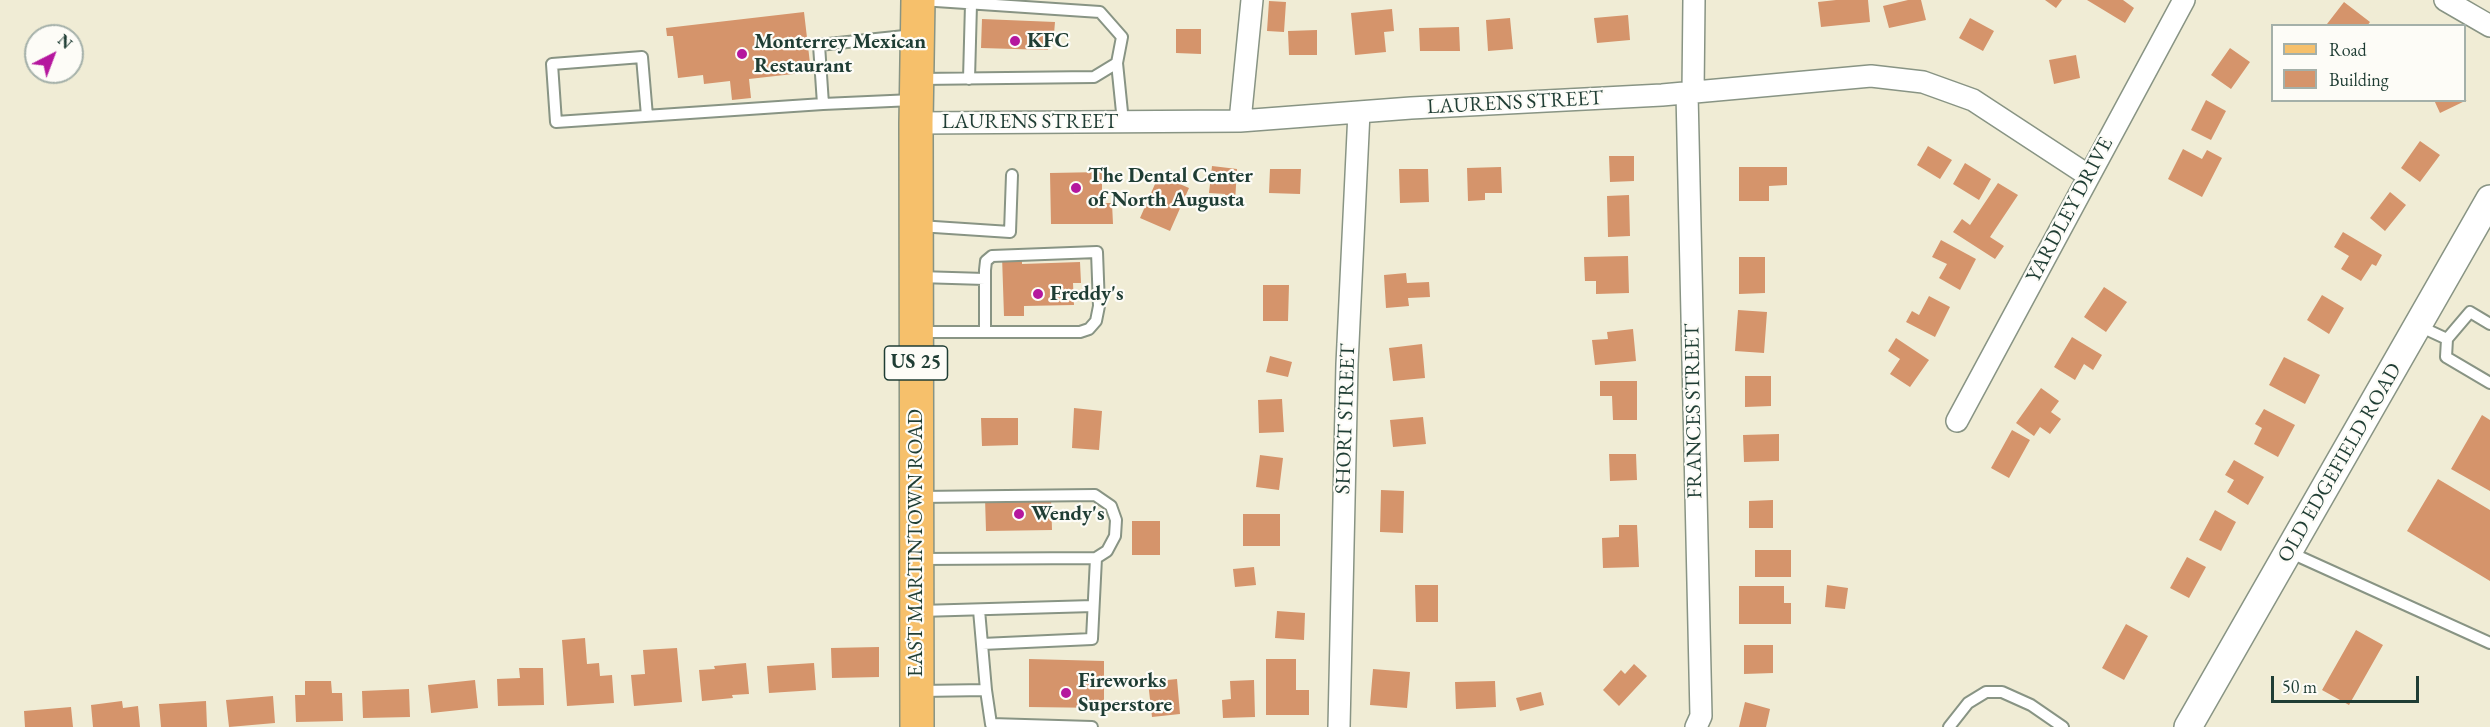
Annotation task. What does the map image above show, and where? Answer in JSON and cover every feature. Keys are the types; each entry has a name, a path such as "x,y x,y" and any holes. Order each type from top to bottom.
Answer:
{"main road":[{"name":"EAST MARTINTOWN ROAD","path":"916,727 918,0"}],"street":[{"path":"1240,121 1252,0"},
{"name":"FRANCES STREET","path":"1694,0 1690,93 1701,716 1696,727"},
{"name":"YARDLEY DRIVE","path":"1957,421 2184,0"},
{"path":"2458,3 2490,26"},
{"name":"LAURENS STREET","path":"916,100 1123,122 1240,121 1690,93 1870,76 1923,82 1973,100 2089,176"},
{"name":"SHORT STREET","path":"1339,727 1347,364 1359,112"},
{"name":"OLD EDGEFIELD ROAD","path":"2188,727 2490,199"}],"lane":[{"path":"918,0 1100,12 1122,37 1117,63 1123,122"},
{"path":"969,79 970,4"},
{"path":"823,104 819,45 917,34"},
{"path":"647,116 642,57 552,64 556,122 916,100 969,79 1094,77 1117,63"},
{"path":"916,226 1010,232 1012,175"},
{"path":"916,332 985,332 1080,332 1089,329 1096,321 1099,306 1097,252 996,254 986,261 985,332"},
{"path":"916,277 985,279"},
{"path":"2490,324 2470,312 2447,339 2446,357 2490,383"},
{"path":"2419,326 2447,339"},
{"path":"916,497 1095,495 1111,506 1116,520 1115,536 1107,551 1096,558 916,560"},
{"path":"2289,552 2490,643"},
{"path":"982,644 1092,639 1096,558"},
{"path":"916,611 1093,606"},
{"path":"979,610 991,724 1092,727"},
{"path":"916,692 986,690"},
{"path":"1949,727 1968,703 1986,693 2002,692 2031,705 2063,727"}],"building":[{"path":"1868,0 1870,22 1821,27 1818,2"},
{"path":"1908,0 1921,0 1926,20 1889,28 1883,6"},
{"path":"2045,0 2062,0 2056,8"},
{"path":"2087,0 2123,0 2134,8 2125,23"},
{"path":"1269,1 1286,2 1284,32 1267,31"},
{"path":"2344,2 2370,22 2368,24 2327,24"},
{"path":"1392,9 1394,31 1384,32 1386,52 1355,55 1351,13"},
{"name":"Monterrey Mexican Restaurant","path":"804,12 811,72 749,79 751,98 732,100 730,81 704,84 703,75 678,78 673,36 667,36 666,28"},
{"path":"1628,15 1630,40 1597,43 1594,18"},
{"path":"1510,18 1513,49 1488,51 1486,20"},
{"path":"1970,18 1994,31 1983,51 1959,38"},
{"name":"KFC","path":"982,19 1055,22 1054,34 1049,34 1048,50 981,48"},
{"path":"1459,27 1460,51 1420,51 1419,28"},
{"path":"1176,29 1201,29 1201,54 1176,53"},
{"path":"1317,30 1317,55 1289,55 1288,31"},
{"path":"2230,48 2250,62 2231,89 2211,75"},
{"path":"2076,55 2080,78 2054,84 2049,60"},
{"path":"2206,100 2226,111 2211,140 2191,130"},
{"path":"2435,102 2463,102 2440,113"},
{"path":"2420,141 2440,155 2420,182 2401,168"},
{"path":"1928,146 1952,160 1940,179 1917,165"},
{"path":"2183,149 2202,159 2207,150 2222,158 2202,197 2168,179"},
{"path":"1609,156 1634,156 1634,181 1610,182"},
{"path":"1965,163 1991,179 1979,200 1953,184"},
{"path":"1212,166 1237,169 1235,202 1225,201 1225,194 1209,193"},
{"path":"1501,167 1502,193 1485,193 1485,200 1468,201 1467,168"},
{"path":"1739,167 1787,167 1787,185 1769,186 1769,201 1739,201"},
{"path":"1270,169 1301,169 1300,194 1269,193"},
{"path":"1399,169 1428,169 1429,202 1400,203"},
{"name":"The Dental Center of North Augusta","path":"1102,172 1102,203 1112,203 1113,224 1051,224 1050,173"},
{"path":"1159,175 1189,188 1170,231 1140,218"},
{"path":"1998,183 2018,195 1990,237 2004,246 1995,259 1953,232 1962,219 1970,225"},
{"path":"2390,192 2406,205 2385,231 2370,218"},
{"path":"1629,195 1630,236 1608,237 1607,196"},
{"path":"2343,232 2382,255 2376,266 2372,264 2361,281 2341,269 2349,256 2334,247"},
{"path":"1941,240 1976,259 1960,290 1939,278 1947,264 1932,257"},
{"name":"Freddy's","path":"1022,255 1022,264 1080,262 1081,283 1073,283 1074,305 1024,306 1024,316 1004,316 1002,256"},
{"path":"1628,256 1629,293 1596,294 1596,281 1585,281 1584,257"},
{"path":"1739,257 1765,257 1765,293 1739,294"},
{"path":"1406,273 1407,283 1429,282 1430,297 1408,298 1409,306 1386,308 1384,275"},
{"path":"1263,285 1289,285 1288,321 1263,321"},
{"path":"2104,287 2127,302 2106,332 2084,317"},
{"path":"2322,295 2344,308 2329,334 2307,320"},
{"path":"1929,296 1950,307 1935,337 1906,322 1912,311 1919,315"},
{"path":"1738,310 1767,312 1764,353 1735,351"},
{"path":"1633,329 1636,361 1595,365 1592,340 1608,339 1607,332"},
{"path":"2072,337 2102,355 2093,370 2084,364 2075,380 2054,367"},
{"path":"1896,338 1929,360 1910,387 1890,374 1900,359 1888,351"},
{"path":"1422,344 1425,378 1393,381 1389,348"},
{"path":"1270,356 1292,362 1288,377 1266,372"},
{"path":"2284,357 2320,375 2305,404 2269,385"},
{"path":"1745,376 1771,376 1771,406 1745,407"},
{"path":"1600,381 1637,381 1637,420 1613,420 1612,396 1600,396"},
{"path":"2041,388 2059,401 2051,412 2061,419 2050,434 2040,427 2034,436 2016,423"},
{"path":"1282,399 1284,432 1259,433 1258,400"},
{"path":"1074,408 1102,411 1099,450 1072,448"},
{"path":"2264,409 2295,425 2278,457 2254,444 2262,428 2255,424"},
{"path":"2482,415 2490,420 2490,491 2451,469"},
{"path":"1423,417 1426,444 1393,447 1390,420"},
{"path":"981,418 1018,418 1018,445 982,446"},
{"path":"2012,430 2030,440 2009,478 1991,468"},
{"path":"1779,434 1779,461 1744,462 1743,435"},
{"path":"1609,454 1636,454 1637,480 1610,481"},
{"path":"1260,455 1283,458 1279,490 1256,487"},
{"path":"2234,460 2264,477 2248,505 2227,492 2234,480 2225,475"},
{"path":"2438,479 2490,510 2490,581 2407,531"},
{"path":"1381,490 1404,491 1403,533 1380,532"},
{"name":"Wendy's","path":"1051,497 1052,530 986,531 985,498"},
{"path":"1773,500 1773,528 1749,528 1749,501"},
{"path":"2215,510 2236,522 2221,551 2199,540"},
{"path":"1243,514 1280,514 1280,546 1243,546"},
{"path":"1132,521 1160,521 1160,555 1132,555"},
{"path":"1619,525 1637,525 1639,567 1603,568 1602,538 1619,537"},
{"path":"1755,550 1791,550 1791,577 1755,577"},
{"path":"2187,557 2206,567 2189,598 2170,588"},
{"path":"1254,567 1256,585 1235,587 1233,569"},
{"path":"1415,585 1438,585 1438,622 1416,622"},
{"path":"1827,585 1848,588 1845,609 1825,607"},
{"path":"1739,586 1784,586 1784,603 1791,603 1791,624 1739,624"},
{"path":"1277,611 1305,613 1304,640 1275,638"},
{"path":"2126,624 2148,636 2124,680 2102,668"},
{"path":"2356,630 2383,645 2349,705 2322,690"},
{"path":"585,638 587,664 599,663 600,676 612,675 614,703 567,706 562,640"},
{"path":"1744,645 1773,645 1773,673 1744,674"},
{"path":"879,647 879,677 832,678 831,648"},
{"path":"677,648 682,702 634,706 631,675 645,674 643,650"},
{"name":"Fireworks Superstore","path":"1029,659 1104,661 1104,708 1029,707"},
{"path":"1266,659 1296,659 1296,690 1309,690 1309,715 1266,715"},
{"path":"746,663 749,694 702,701 699,670"},
{"path":"814,663 816,690 769,693 767,666"},
{"path":"1634,664 1647,676 1619,706 1603,690 1621,670 1625,674"},
{"path":"519,668 543,668 544,705 498,706 497,679 520,678"},
{"path":"1373,669 1410,672 1407,708 1370,705"},
{"path":"1177,679 1180,714 1152,717 1148,682"},
{"path":"475,680 478,708 431,713 428,685"},
{"path":"1254,680 1255,717 1223,718 1222,700 1231,699 1230,681"},
{"path":"305,681 331,681 332,693 342,693 343,721 296,722 295,695 305,695"},
{"path":"1495,681 1496,707 1456,709 1455,682"},
{"path":"409,689 410,717 363,718 362,691"},
{"path":"1541,692 1544,705 1520,711 1516,698"},
{"path":"273,696 275,723 229,727 226,700"},
{"path":"122,701 123,708 138,706 140,727 93,727 91,705"},
{"path":"206,701 207,727 161,727 159,704"},
{"path":"1745,702 1770,709 1766,727 1739,727"},
{"path":"71,707 73,727 25,727 24,711"}],"place":[{"name":"KFC","path":"1015,41"},
{"name":"Monterrey Mexican Restaurant","path":"742,54"},
{"name":"The Dental Center of North Augusta","path":"1076,188"},
{"name":"Freddy's","path":"1038,294"},
{"name":"Wendy's","path":"1019,514"},
{"name":"Fireworks Superstore","path":"1066,693"}]}
